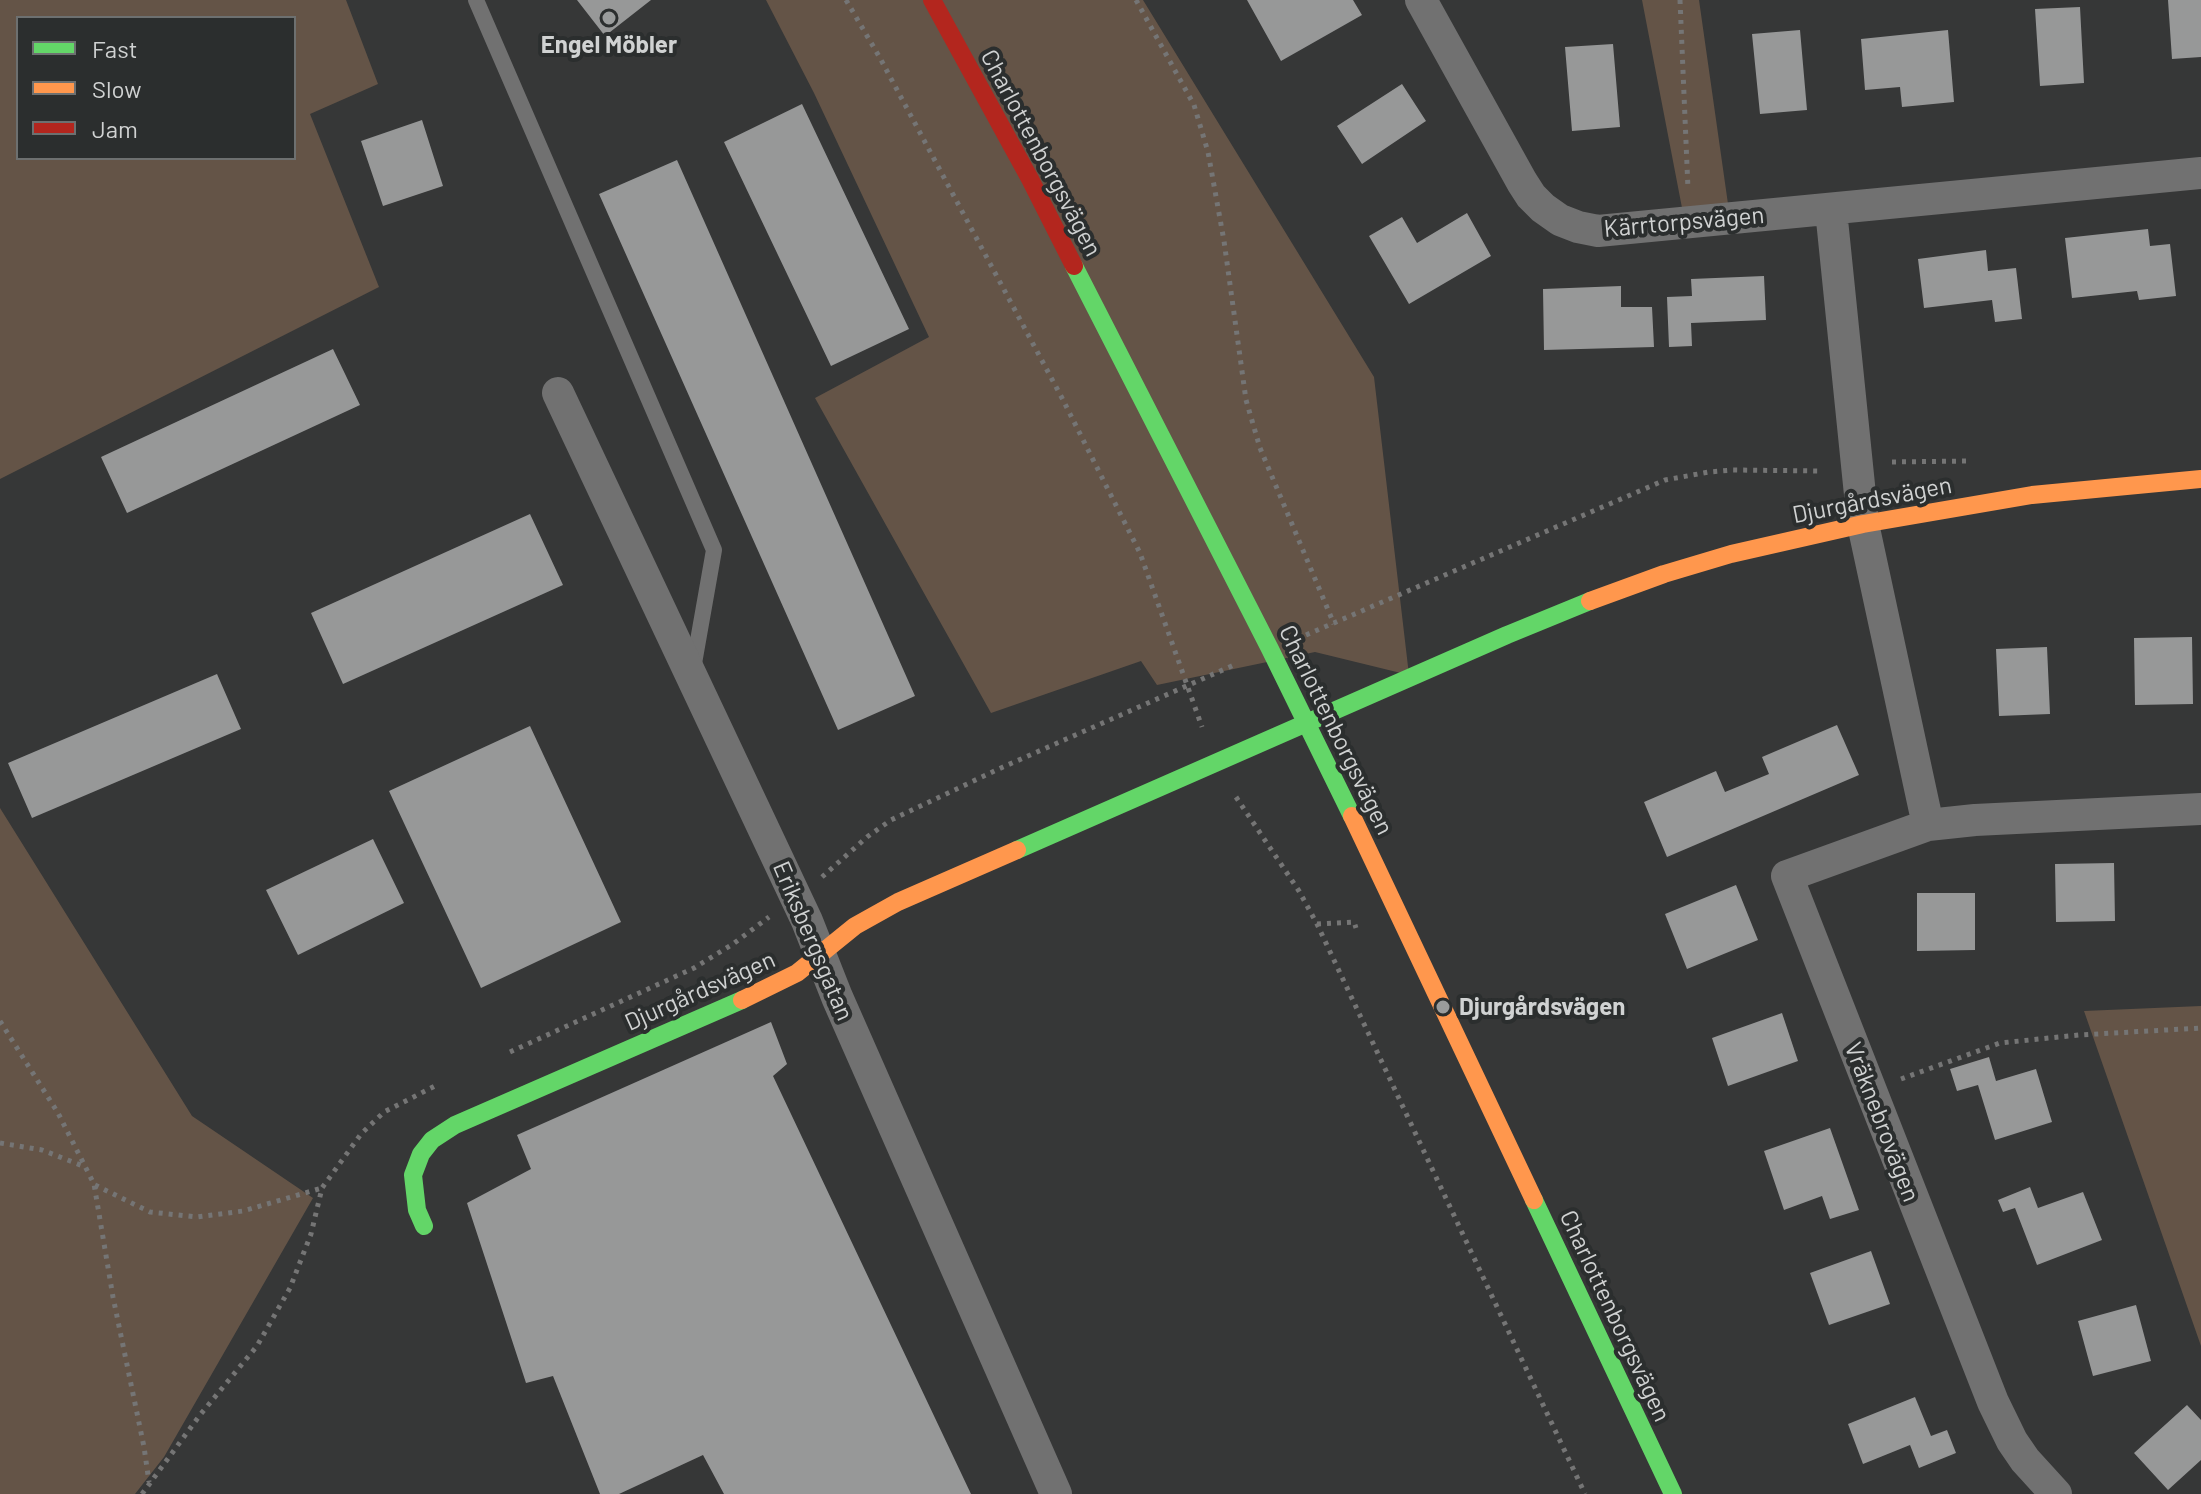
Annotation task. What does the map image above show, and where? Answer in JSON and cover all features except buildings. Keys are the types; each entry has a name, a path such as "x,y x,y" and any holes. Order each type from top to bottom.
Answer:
{"street":[{"name":"Charlottenborgsvägen","path":"932,0 1030,179 1306,723 1673,1494"},
{"name":"Kärrtorpsvägen","path":"1421,0 1531,196 1560,220 1578,227 1598,231 2201,173"},
{"path":"1831,210 1863,524 1928,825"},
{"name":"Eriksbergsgatan","path":"558,393 807,921 837,997 1056,1494"},
{"name":"Djurgårdsvägen","path":"424,1226 417,1210 413,1175 421,1154 432,1140 455,1125 766,990 797,973 855,926 898,902 1507,635 1664,574 1731,554 1863,524 2032,495 2201,479"},
{"name":"Vräknebrovägen","path":"2056,1494 2025,1460 1993,1402 1787,876 1928,825 2201,809"}],"lane":[{"path":"476,0 714,550 691,678"}],"path":[{"path":"846,0 1062,398 1140,553 1218,762 1233,793 1299,891 1317,924 1585,1494"},
{"path":"1136,0 1194,105 1208,152 1224,241 1246,400 1260,448 1334,624 1665,480 1733,470 1826,471 1892,462 1979,461"},
{"path":"1680,0 1689,222"},
{"path":"1317,924 1354,922 1359,935"},
{"path":"0,1021 58,1113 94,1184 149,1483"},
{"path":"1870,1090 2000,1043 2201,1028"},
{"path":"0,1143 42,1150 85,1166"},
{"path":"94,1184 150,1212 197,1217 243,1211 322,1188"}],"shaded area":[{"path":"0,0 346,0 378,84 310,114 379,287 0,479"},
{"path":"766,0 1143,0 1374,377 1409,675 1315,652 1157,685 1141,661 991,713 815,398 929,337 814,93"},
{"path":"1642,0 1699,0 1729,211 1683,213"},
{"path":"0,808 192,1116 313,1198 164,1457 135,1494 0,1494"},
{"path":"2201,1006 2201,1346 2084,1011"}],"traffic: fast":[{"path":"1074,266 1352,816"},
{"path":"1017,850 1590,601"},
{"path":"424,1226 417,1210 413,1175 421,1154 432,1140 455,1125 742,1000"},
{"path":"1534,1200 1673,1494"}],"traffic: slow":[{"path":"1590,601 1731,554 1863,524 2032,495 2201,479"},
{"path":"1352,816 1534,1200"},
{"path":"742,1000 797,973 855,926 898,902 1017,850"}],"traffic: jam":[{"path":"932,0 1074,266"}],"place":[{"name":"Engel Möbler","path":"609,18"},
{"name":"Djurgårdsvägen","path":"1443,1007"}]}
